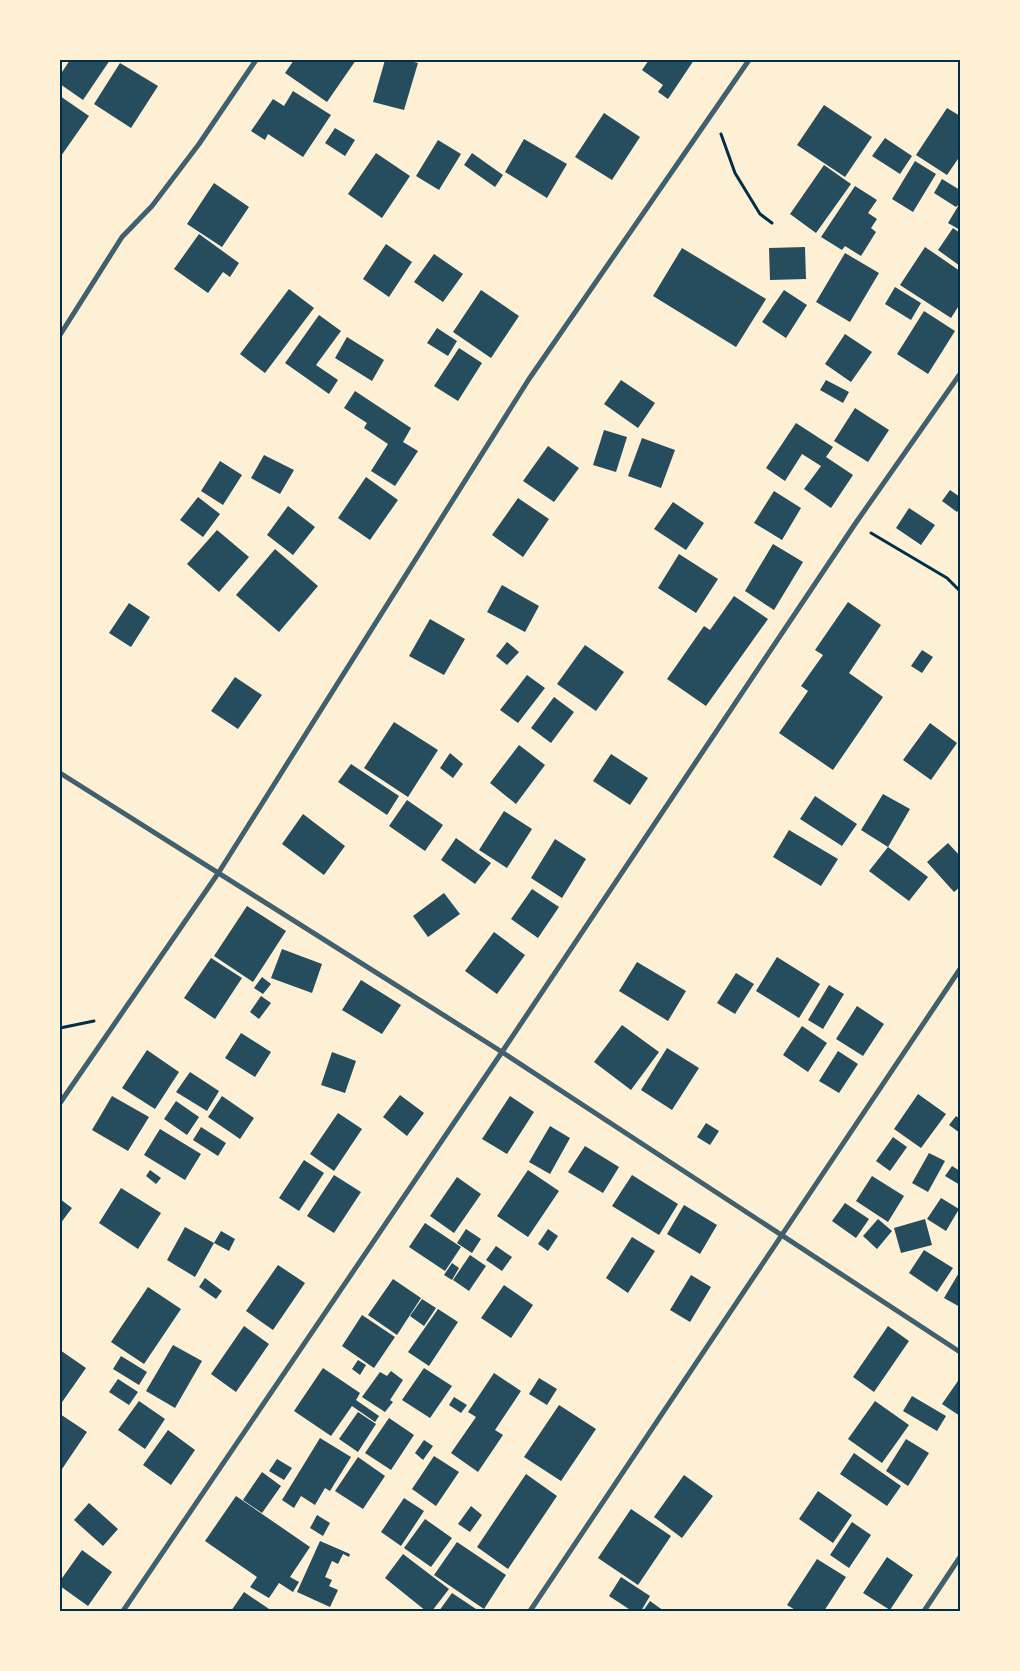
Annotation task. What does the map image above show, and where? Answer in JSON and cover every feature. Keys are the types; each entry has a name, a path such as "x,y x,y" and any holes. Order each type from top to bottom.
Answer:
{"street":[{"path":"60,335 122,237 152,206 199,144 256,60"},
{"path":"60,1102 219,872 529,379 749,60"},
{"path":"123,1611 502,1052 854,524 960,374"},
{"path":"60,773 502,1052 960,1352"},
{"path":"530,1611 960,969"},
{"path":"924,1611 960,1557"}],"path":[{"path":"712,113 735,173 760,214 772,223"},
{"path":"854,524 947,578 960,591"},
{"path":"60,1028 120,1016"}],"building":[{"path":"70,60 110,60 83,100 60,84 60,75"},
{"path":"294,60 356,60 327,102 285,73"},
{"path":"385,60 406,60 418,63 404,110 373,102"},
{"path":"649,60 694,60 668,99 658,92 663,85 642,70"},
{"path":"120,63 158,86 131,128 94,104"},
{"path":"293,91 331,115 303,157 268,134 265,140 251,131 273,99 284,106"},
{"path":"60,96 89,116 61,156 60,155"},
{"path":"824,105 872,137 845,177 797,145"},
{"path":"947,108 960,116 960,156 947,175 916,155"},
{"path":"604,113 640,137 612,180 575,157"},
{"path":"335,128 355,140 345,156 325,143"},
{"path":"885,138 912,156 900,174 872,156"},
{"path":"524,139 567,164 547,198 505,172"},
{"path":"438,140 461,154 439,190 416,176"},
{"path":"376,153 410,176 382,218 348,194"},
{"path":"472,153 503,175 495,187 464,165"},
{"path":"915,161 936,174 913,212 892,199"},
{"path":"824,165 851,184 816,233 790,214"},
{"path":"942,179 960,190 960,203 956,207 934,193"},
{"path":"214,183 249,207 222,247 187,224"},
{"path":"855,186 877,200 868,213 877,219 871,228 876,232 861,256 845,246 842,250 821,237"},
{"path":"960,203 960,230 948,223"},
{"path":"953,228 960,233 960,266 938,250"},
{"path":"199,234 239,263 230,277 223,272 208,293 174,269"},
{"path":"386,244 412,262 389,297 363,279"},
{"path":"805,247 806,279 770,280 769,248"},
{"path":"925,247 960,271 960,304 951,318 900,285"},
{"path":"682,248 766,299 736,347 653,296"},
{"path":"845,253 879,273 850,322 816,302"},
{"path":"434,254 463,274 443,302 414,282"},
{"path":"895,287 921,303 911,320 885,304"},
{"path":"289,289 314,308 265,373 240,354"},
{"path":"481,290 519,316 491,358 453,332"},
{"path":"784,290 807,305 786,338 762,322"},
{"path":"924,311 955,331 928,374 897,354"},
{"path":"319,315 341,331 316,365 338,380 329,394 285,363"},
{"path":"437,328 457,341 448,356 427,343"},
{"path":"845,334 872,352 851,382 825,364"},
{"path":"347,337 384,360 372,381 335,358"},
{"path":"459,348 482,363 458,401 434,386"},
{"path":"621,380 655,403 638,428 604,404"},
{"path":"826,380 849,392 843,403 820,390"},
{"path":"355,391 411,428 403,442 418,451 395,486 371,471 388,444 364,428 367,423 344,408"},
{"path":"855,408 889,430 868,462 834,441"},
{"path":"796,423 833,447 826,457 853,475 831,508 804,489 821,466 802,454 785,481 766,468"},
{"path":"604,430 627,437 616,472 593,465"},
{"path":"642,438 675,450 661,488 628,476"},
{"path":"548,446 579,468 554,502 523,481"},
{"path":"264,455 294,470 280,494 251,478"},
{"path":"220,461 242,475 223,505 201,491"},
{"path":"366,477 398,500 370,540 338,518"},
{"path":"950,490 960,497 960,508 957,512 942,501"},
{"path":"774,491 801,508 782,540 754,523"},
{"path":"198,497 220,514 203,537 180,520"},
{"path":"518,498 549,519 523,557 492,535"},
{"path":"673,502 704,523 686,550 654,529"},
{"path":"288,506 315,527 293,555 267,535"},
{"path":"909,508 935,525 921,545 896,528"},
{"path":"217,530 249,557 219,592 187,564"},
{"path":"773,544 803,562 774,610 745,591"},
{"path":"275,549 318,586 279,632 236,595"},
{"path":"679,554 718,579 696,613 658,588"},
{"path":"502,585 539,606 525,632 487,612"},
{"path":"734,596 768,619 706,706 667,679 704,626 710,630"},
{"path":"848,602 881,625 849,673 883,697 833,770 779,733 808,691 801,686 823,655 815,650"},
{"path":"129,603 150,617 131,647 109,633"},
{"path":"430,619 465,639 444,675 409,656"},
{"path":"507,642 519,652 507,665 496,656"},
{"path":"585,645 624,672 596,711 557,684"},
{"path":"922,650 933,657 922,673 911,666"},
{"path":"527,675 545,688 518,723 500,710"},
{"path":"235,677 262,695 238,729 211,711"},
{"path":"554,697 574,712 551,743 531,728"},
{"path":"394,722 438,750 408,797 364,768"},
{"path":"930,723 957,743 931,780 903,760"},
{"path":"519,745 545,765 516,804 490,783"},
{"path":"450,753 463,764 453,778 440,768"},
{"path":"611,754 648,778 630,805 593,781"},
{"path":"351,764 399,796 387,815 338,782"},
{"path":"883,794 910,809 888,847 861,830"},
{"path":"815,796 857,824 842,846 800,819"},
{"path":"407,800 443,825 425,851 389,826"},
{"path":"504,811 532,829 507,868 479,850"},
{"path":"303,814 345,846 324,875 282,844"},
{"path":"789,830 838,859 821,886 773,857"},
{"path":"456,838 491,863 475,884 441,860"},
{"path":"555,839 586,859 562,898 531,878"},
{"path":"948,843 960,856 960,887 954,892 927,862"},
{"path":"888,847 928,877 909,901 869,871"},
{"path":"532,889 559,907 538,938 511,919"},
{"path":"444,893 460,914 428,937 413,916"},
{"path":"247,906 286,931 253,982 214,956"},
{"path":"494,932 525,955 497,994 465,971"},
{"path":"282,949 322,964 312,993 271,978"},
{"path":"777,957 820,984 799,1018 756,991"},
{"path":"211,958 242,978 215,1019 184,998"},
{"path":"637,962 686,991 668,1021 619,991"},
{"path":"736,973 754,984 735,1014 717,1003"},
{"path":"262,977 271,984 263,994 254,988"},
{"path":"361,980 401,1005 382,1034 342,1010"},
{"path":"829,985 844,994 823,1029 808,1020"},
{"path":"261,996 271,1003 259,1019 250,1012"},
{"path":"857,1006 884,1024 863,1056 836,1039"},
{"path":"622,1025 659,1052 631,1090 594,1062"},
{"path":"802,1026 827,1043 808,1072 783,1055"},
{"path":"241,1033 271,1052 255,1077 225,1058"},
{"path":"667,1048 699,1068 672,1110 641,1090"},
{"path":"147,1050 179,1072 155,1109 122,1088"},
{"path":"838,1051 858,1064 839,1093 819,1081"},
{"path":"332,1052 356,1061 345,1093 321,1085"},
{"path":"190,1072 219,1091 207,1111 176,1092"},
{"path":"918,1094 946,1114 921,1148 894,1129"},
{"path":"400,1095 424,1113 407,1136 383,1117"},
{"path":"112,1096 149,1117 128,1151 92,1130"},
{"path":"222,1096 254,1118 240,1139 208,1117"},
{"path":"510,1096 534,1112 507,1154 482,1139"},
{"path":"176,1101 199,1117 187,1135 164,1119"},
{"path":"338,1113 362,1129 334,1171 310,1154"},
{"path":"956,1116 960,1119 960,1133 949,1125"},
{"path":"706,1123 719,1131 710,1145 697,1137"},
{"path":"550,1126 570,1138 550,1174 529,1162"},
{"path":"201,1127 226,1143 218,1156 193,1140"},
{"path":"160,1129 201,1154 185,1180 144,1155"},
{"path":"893,1137 907,1147 890,1171 876,1161"},
{"path":"585,1146 619,1167 603,1193 568,1172"},
{"path":"929,1153 945,1161 928,1192 912,1183"},
{"path":"304,1160 324,1173 299,1211 279,1198"},
{"path":"952,1166 960,1171 960,1185 945,1176"},
{"path":"150,1170 161,1178 156,1184 146,1176"},
{"path":"528,1170 559,1191 528,1237 497,1216"},
{"path":"334,1175 361,1192 334,1233 307,1216"},
{"path":"632,1175 678,1204 659,1235 612,1206"},
{"path":"872,1176 904,1196 888,1222 856,1201"},
{"path":"457,1177 481,1194 454,1233 430,1216"},
{"path":"121,1188 161,1213 138,1249 99,1223"},
{"path":"941,1198 959,1209 946,1231 927,1219"},
{"path":"60,1199 72,1208 60,1224"},
{"path":"845,1203 869,1219 856,1238 832,1221"},
{"path":"684,1205 717,1225 700,1254 667,1234"},
{"path":"878,1219 892,1231 877,1249 863,1236"},
{"path":"925,1219 932,1245 901,1253 894,1228"},
{"path":"425,1223 461,1247 445,1271 409,1247"},
{"path":"185,1227 214,1243 195,1277 167,1260"},
{"path":"466,1229 481,1239 472,1253 457,1243"},
{"path":"548,1229 558,1236 548,1251 538,1244"},
{"path":"221,1231 235,1239 229,1251 214,1243"},
{"path":"632,1237 655,1251 628,1293 606,1278"},
{"path":"496,1246 512,1257 502,1271 486,1260"},
{"path":"924,1250 953,1268 937,1292 909,1273"},
{"path":"470,1255 486,1266 469,1291 453,1280"},
{"path":"452,1263 459,1268 452,1280 444,1275"},
{"path":"278,1265 305,1283 273,1330 246,1311"},
{"path":"960,1271 960,1307 944,1298"},
{"path":"691,1275 711,1287 690,1322 670,1310"},
{"path":"205,1278 222,1291 216,1299 199,1287"},
{"path":"393,1279 421,1298 397,1335 368,1315"},
{"path":"504,1285 533,1305 511,1338 481,1318"},
{"path":"148,1287 181,1309 144,1364 111,1342"},
{"path":"422,1299 436,1308 424,1326 410,1316"},
{"path":"438,1309 458,1322 429,1366 408,1352"},
{"path":"362,1315 395,1337 374,1368 342,1346"},
{"path":"244,1326 269,1344 236,1392 211,1374"},
{"path":"888,1326 909,1341 874,1392 853,1377"},
{"path":"173,1345 202,1361 175,1408 146,1391"},
{"path":"60,1350 86,1368 60,1405"},
{"path":"121,1356 147,1372 139,1385 113,1369"},
{"path":"358,1360 366,1365 360,1375 352,1369"},
{"path":"323,1368 360,1393 356,1400 379,1416 375,1422 352,1406 331,1436 294,1411"},
{"path":"424,1368 452,1386 430,1418 402,1400"},
{"path":"391,1371 403,1380 390,1400 393,1402 385,1412 362,1397 380,1372 387,1376"},
{"path":"494,1373 521,1391 495,1430 503,1435 478,1472 451,1453 476,1417 468,1412"},
{"path":"539,1378 557,1389 547,1405 529,1394"},
{"path":"960,1378 960,1416 942,1404"},
{"path":"118,1379 138,1392 129,1405 109,1392"},
{"path":"912,1396 946,1416 937,1431 903,1411"},
{"path":"454,1397 467,1405 461,1413 449,1405"},
{"path":"139,1401 165,1419 145,1449 118,1430"},
{"path":"875,1401 909,1425 882,1463 848,1439"},
{"path":"559,1405 596,1429 561,1481 524,1457"},
{"path":"358,1412 376,1424 358,1452 339,1439"},
{"path":"60,1414 87,1432 62,1469 60,1467"},
{"path":"389,1418 414,1435 391,1470 365,1453"},
{"path":"168,1430 195,1450 171,1485 143,1465"},
{"path":"320,1438 351,1457 330,1491 325,1488 315,1505 301,1496 294,1508 282,1500"},
{"path":"906,1439 929,1453 908,1486 886,1471"},
{"path":"424,1440 433,1446 423,1460 415,1453"},
{"path":"854,1453 901,1486 887,1506 840,1474"},
{"path":"434,1456 459,1472 436,1506 412,1489"},
{"path":"358,1457 385,1476 363,1509 335,1491"},
{"path":"277,1459 292,1468 284,1480 269,1471"},
{"path":"262,1472 281,1486 262,1513 243,1500"},
{"path":"526,1474 557,1496 508,1569 477,1547"},
{"path":"684,1475 713,1496 682,1538 654,1517"},
{"path":"818,1491 852,1515 833,1543 799,1519"},
{"path":"236,1496 310,1547 290,1577 299,1582 293,1592 279,1583 269,1598 250,1587 257,1577 205,1541"},
{"path":"404,1498 424,1511 401,1546 381,1532"},
{"path":"89,1503 118,1529 103,1546 74,1520"},
{"path":"471,1506 482,1515 470,1532 458,1524"},
{"path":"631,1509 671,1536 638,1585 598,1558"},
{"path":"317,1515 330,1523 323,1536 310,1528"},
{"path":"425,1519 452,1538 431,1567 404,1548"},
{"path":"852,1522 871,1535 849,1568 830,1555"},
{"path":"320,1541 350,1554 349,1557 343,1554 338,1564 332,1561 325,1577 332,1580 329,1586 338,1590 330,1607 297,1592"},
{"path":"457,1542 506,1575 484,1609 434,1575"},
{"path":"82,1550 112,1572 88,1606 60,1586 60,1581"},
{"path":"403,1554 449,1589 432,1611 426,1611 385,1578"},
{"path":"887,1557 913,1575 890,1610 863,1593"},
{"path":"817,1559 846,1577 824,1611 797,1611 787,1605"},
{"path":"621,1577 650,1596 641,1611 632,1611 609,1596"},
{"path":"244,1592 272,1611 231,1611"},
{"path":"452,1593 479,1611 439,1611"},
{"path":"650,1601 664,1611 643,1611"}]}
